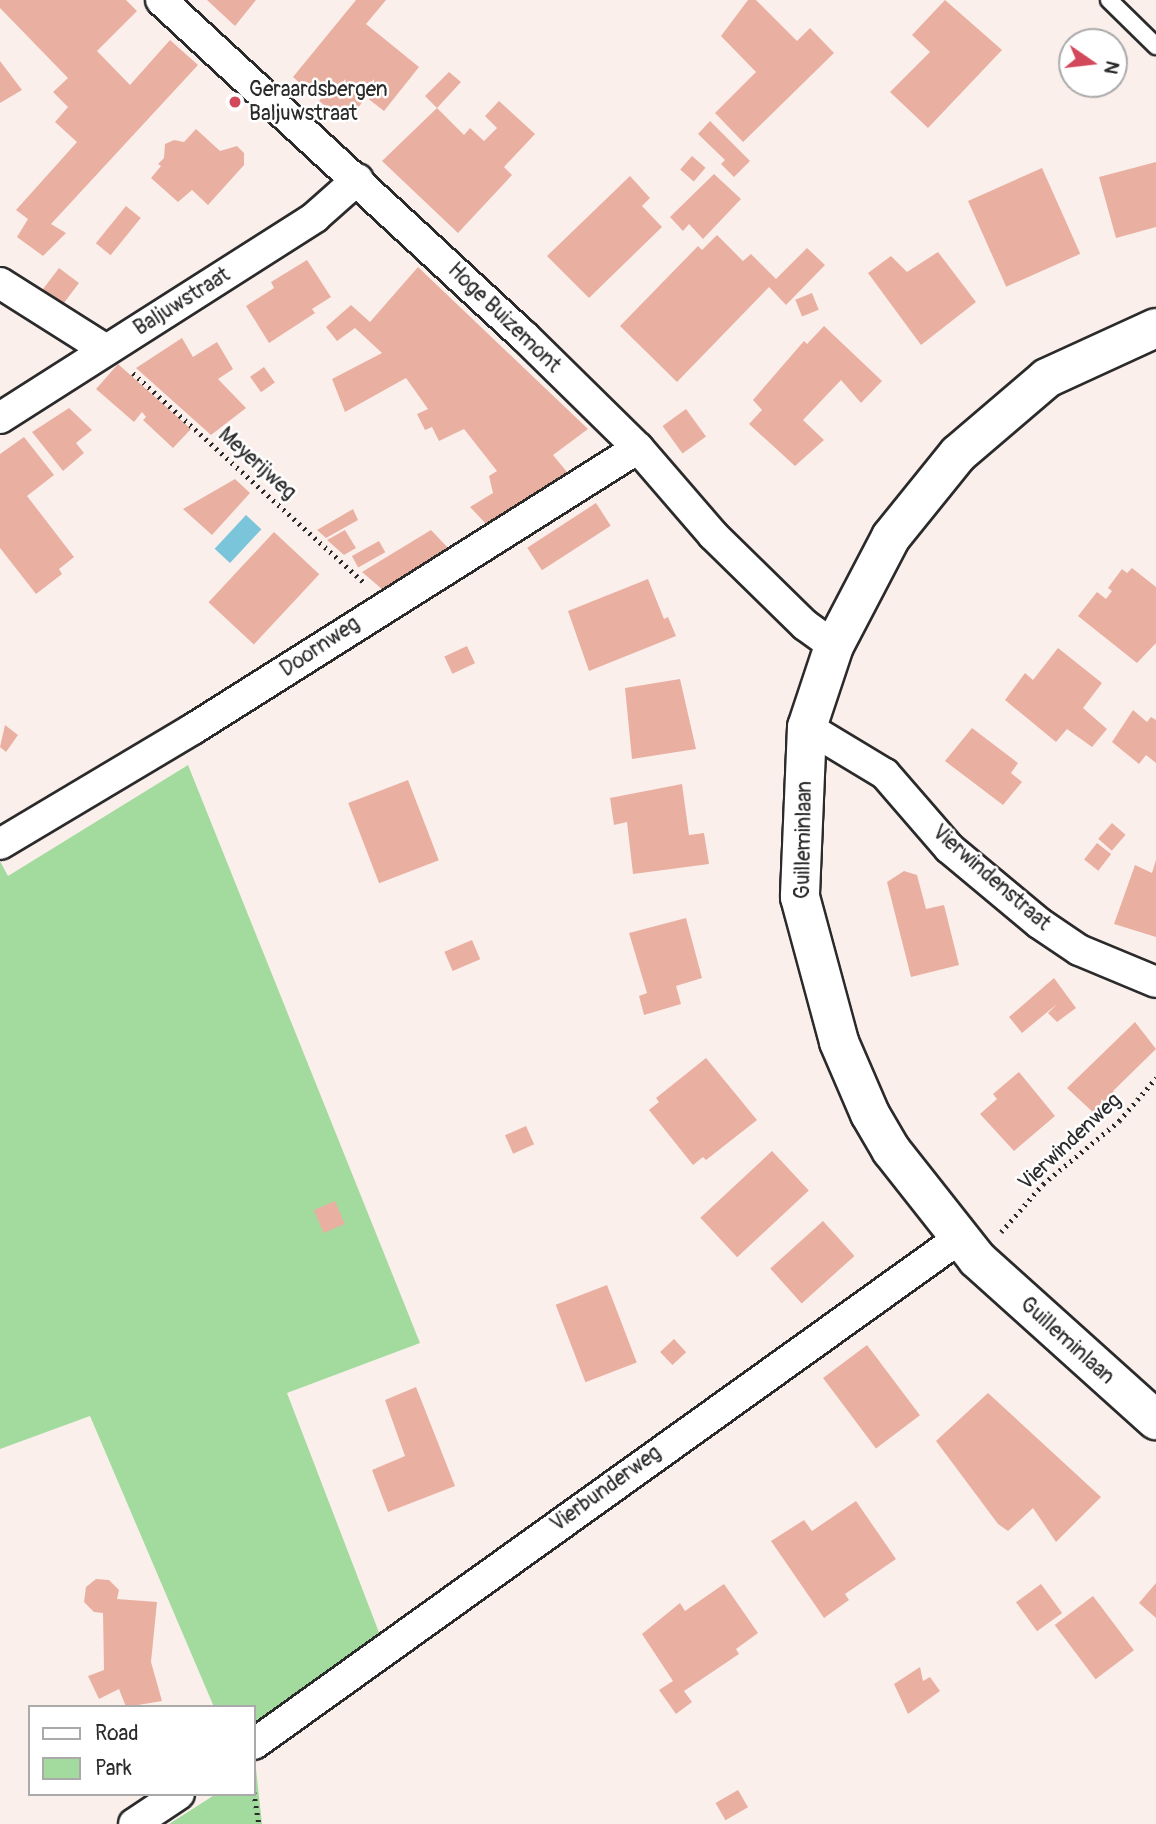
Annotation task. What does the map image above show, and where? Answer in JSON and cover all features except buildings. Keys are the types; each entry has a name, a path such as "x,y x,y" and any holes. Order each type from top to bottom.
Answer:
{"main road":[{"name":"Guilleminlaan","path":"1156,328 1047,378 958,454 891,537 834,646 807,727 800,897 839,1042 870,1114 891,1150 969,1248 1156,1420"}],"street":[{"name":"Hoge Buizemont","path":"162,0 358,179 638,448 713,535 805,625 834,646"},
{"name":"Baljuwstraat","path":"0,418 315,217 358,179"},
{"path":"0,283 106,350"},
{"name":"Doornweg","path":"0,844 193,729 387,602 638,448"},
{"name":"Vierwindenstraat","path":"807,727 885,774 949,848 1039,923 1079,950 1156,982"},
{"name":"Vierbunderweg","path":"256,1743 969,1248"},
{"path":"134,1824 176,1796"}],"lane":[{"path":"1109,0 1156,46"}],"path":[{"name":"Meyerijweg","path":"106,350 387,602"},
{"name":"Vierwindenweg","path":"969,1248 1119,1121 1156,1078"},
{"path":"255,1796 259,1824"}],"green space":[{"path":"188,765 420,1343 287,1393 380,1635 256,1723 256,1705 213,1705 90,1416 0,1449 0,861 8,876"},
{"path":"256,1769 262,1824 169,1824 213,1796 256,1796"}],"water":[{"path":"246,515 261,529 230,563 215,549"}],"place":[{"name":"Geraardsbergen Baljuwstraat","path":"235,102"}]}
